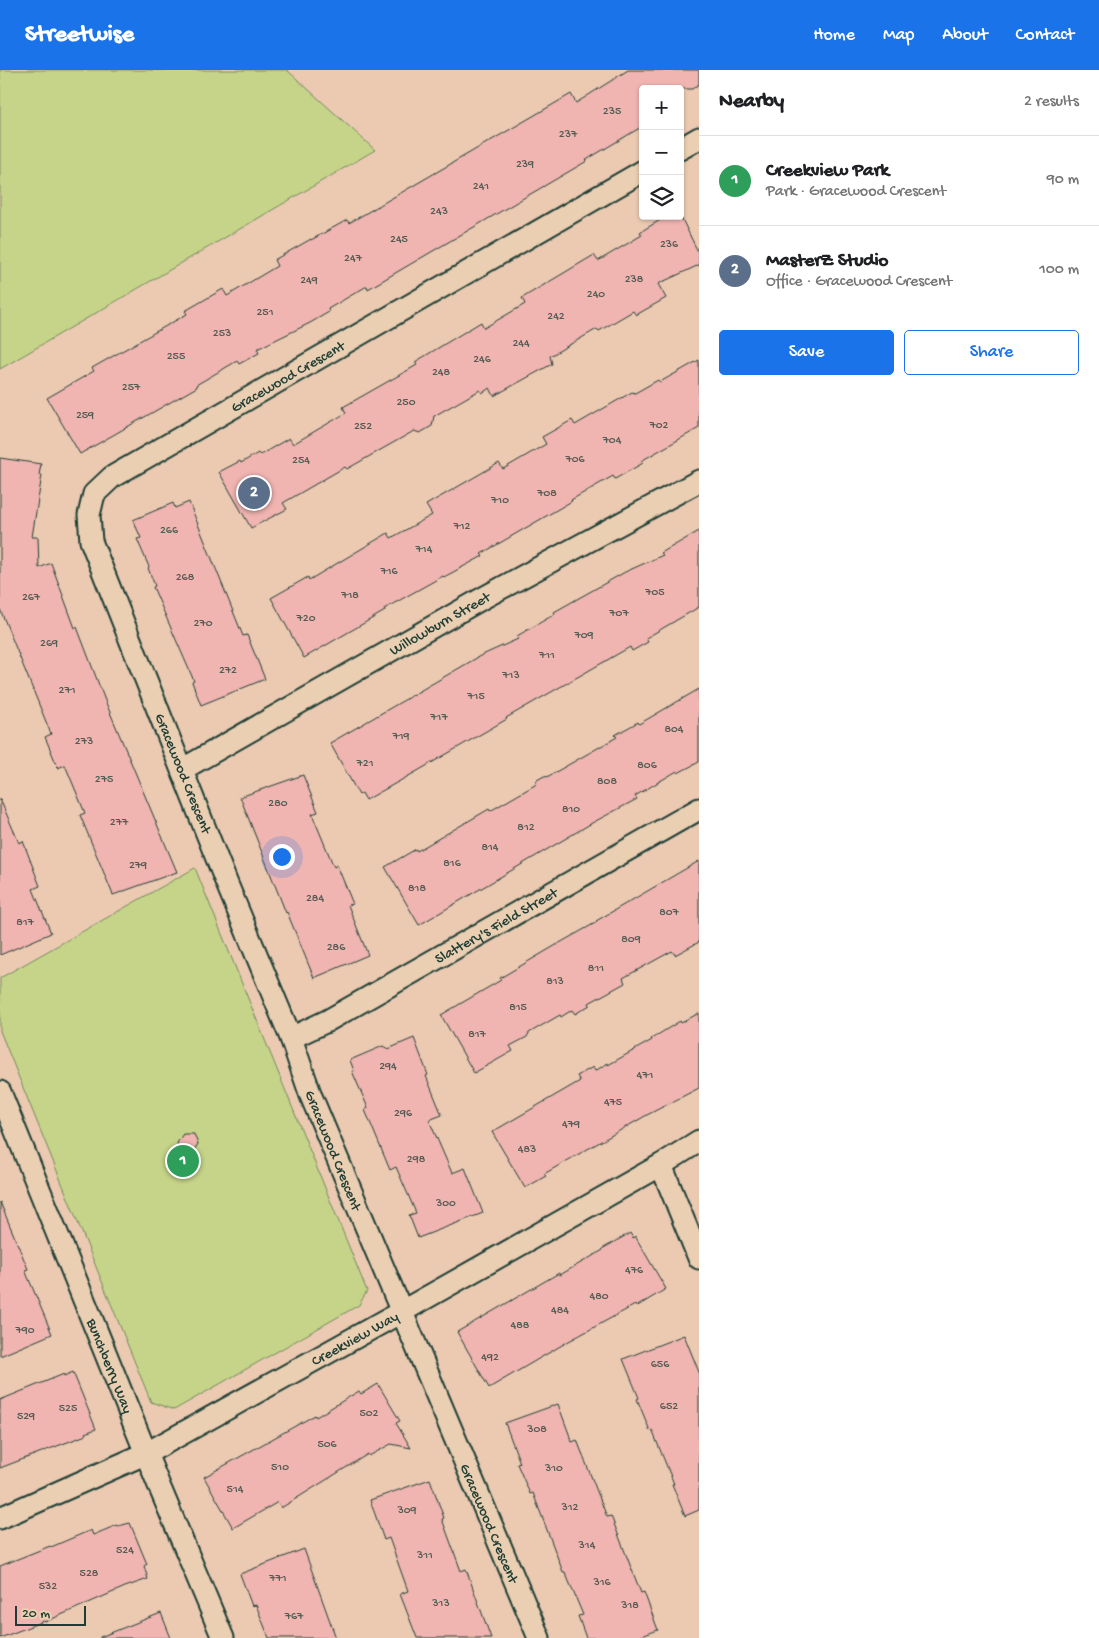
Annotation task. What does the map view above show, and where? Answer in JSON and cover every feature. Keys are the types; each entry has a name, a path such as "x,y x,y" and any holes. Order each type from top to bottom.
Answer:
{"street":[{"path":"684,147 699,138"},
{"name":"Gracewood Crescent","path":"539,1638 311,1096 291,1038 227,884 91,541 89,515 94,494 112,478 639,173"},
{"name":"Willowburn Street","path":"183,769 483,598 699,481"},
{"name":"Slattery's Field Street","path":"291,1038 327,1021 699,809"},
{"name":"Bunchberry Way","path":"0,1092 223,1638"},
{"name":"Creekview Way","path":"0,1518 147,1453 401,1312 661,1165 699,1141"},
{"path":"661,1165 699,1258"}],"green space":[{"path":"0,70 287,70 375,150 0,369"},
{"path":"195,868 367,1291 359,1305 174,1410 151,1402 0,1031 0,978"}],"building":[{"path":"628,70 699,70 699,84 692,89 684,89 684,85 639,85 639,128 587,161 368,289 367,286 328,309 329,312 310,323 257,349 259,353 239,364 237,361 196,385 197,387 80,454 47,398 94,371 92,368 187,314 185,311 223,289 227,296 277,266 274,260 347,220 349,223 571,94 576,103"},
{"path":"660,220 682,220 699,254 699,265 658,284 666,298 636,315 633,311 599,331 597,329 550,356 552,364 494,396 490,388 482,393 480,390 434,416 432,426 420,433 414,431 347,469 345,467 283,503 287,509 251,528 219,472 240,461 241,463 258,453 260,455 289,438 293,444 346,413 343,407 417,365 415,362 481,322 484,328 525,304 522,298 594,255 598,261 642,235 640,232"},
{"path":"699,360 699,428 641,461 643,463 615,479 613,476 571,500 481,554 483,556 384,609 385,611 304,658 271,598 308,577 309,580 388,533 391,538 432,515 426,505 499,463 503,469 546,444 542,437 572,420 575,425 632,392 635,393 658,380 660,382"},
{"path":"0,458 41,464 39,475 42,475 32,537 38,537 39,568 51,563 75,628 77,627 104,698 177,872 113,895 80,815 85,813 65,765 58,768 45,737 51,734 0,609"},
{"path":"189,502 243,636 247,635 265,679 201,705 192,682 194,681 153,587 155,586 149,567 137,539 141,538 133,520 173,503 175,508"},
{"path":"699,531 699,607 646,638 648,642 632,651 630,647 366,800 362,793 359,795 330,743 480,656 518,639 517,636 555,614 554,612 625,572 663,555 661,553"},
{"path":"699,689 699,762 678,773 677,771 635,796 637,799 592,823 419,925 385,867 416,849 417,851 489,809 490,811 535,785 537,780 544,776 547,777 617,737 615,735 638,722 639,724"},
{"path":"303,775 318,812 312,814 334,867 337,865 353,904 348,905 368,955 314,978 240,797"},
{"path":"0,799 19,843 23,841 40,886 33,889 51,933 0,955"},
{"path":"699,861 699,942 675,955 672,951 623,978 625,983 589,1003 590,1005 575,1014 572,1010 529,1033 527,1037 510,1046 513,1051 474,1073 441,1015 501,980 500,978"},
{"path":"699,1013 699,1088 647,1115 544,1174 546,1176 525,1188 492,1132 580,1081 577,1076 593,1067 595,1071 608,1063 608,1065 652,1040 680,1021 681,1023"},
{"path":"414,1038 428,1075 426,1076 442,1115 429,1120 452,1173 465,1168 483,1213 418,1238 409,1215 416,1213 396,1167 390,1170 365,1110 368,1108 352,1071 354,1071 350,1060 383,1046 388,1049"},
{"path":"183,1134 194,1134 198,1144 192,1153 182,1152 177,1143"},
{"path":"0,1202 28,1269 25,1270 52,1334 0,1356"},
{"path":"630,1233 633,1238 635,1236 666,1289 636,1307 635,1305 569,1341 489,1388 457,1332 559,1273 560,1275"},
{"path":"684,1335 699,1372 699,1510 685,1516 652,1430 650,1431 637,1399 639,1398 623,1359"},
{"path":"73,1372 96,1429 85,1433 86,1435 0,1468 0,1400"},
{"path":"378,1384 400,1421 396,1423 411,1448 391,1444 369,1456 368,1454 281,1508 278,1502 233,1528 204,1477 315,1415 316,1417 359,1391 361,1394"},
{"path":"558,1404 572,1442 577,1440 607,1517 611,1516 641,1593 644,1592 658,1630 636,1638 586,1638 578,1616 583,1615 565,1572 563,1572 533,1493 530,1494 517,1464 520,1463 505,1423"},
{"path":"430,1479 461,1571 466,1569 491,1638 417,1638 400,1594 408,1591 389,1538 384,1540 370,1500"},
{"path":"130,1523 147,1564 144,1566 148,1579 45,1622 0,1638 0,1566 91,1530 93,1535 117,1525"},
{"path":"304,1549 336,1638 269,1638 256,1605 252,1606 240,1574"},
{"path":"161,1613 171,1638 100,1638 100,1637"}],"place":[{"name":"MasterZ Studio","path":"254,493"},
{"name":"Creekview Park","path":"183,1161"}]}
